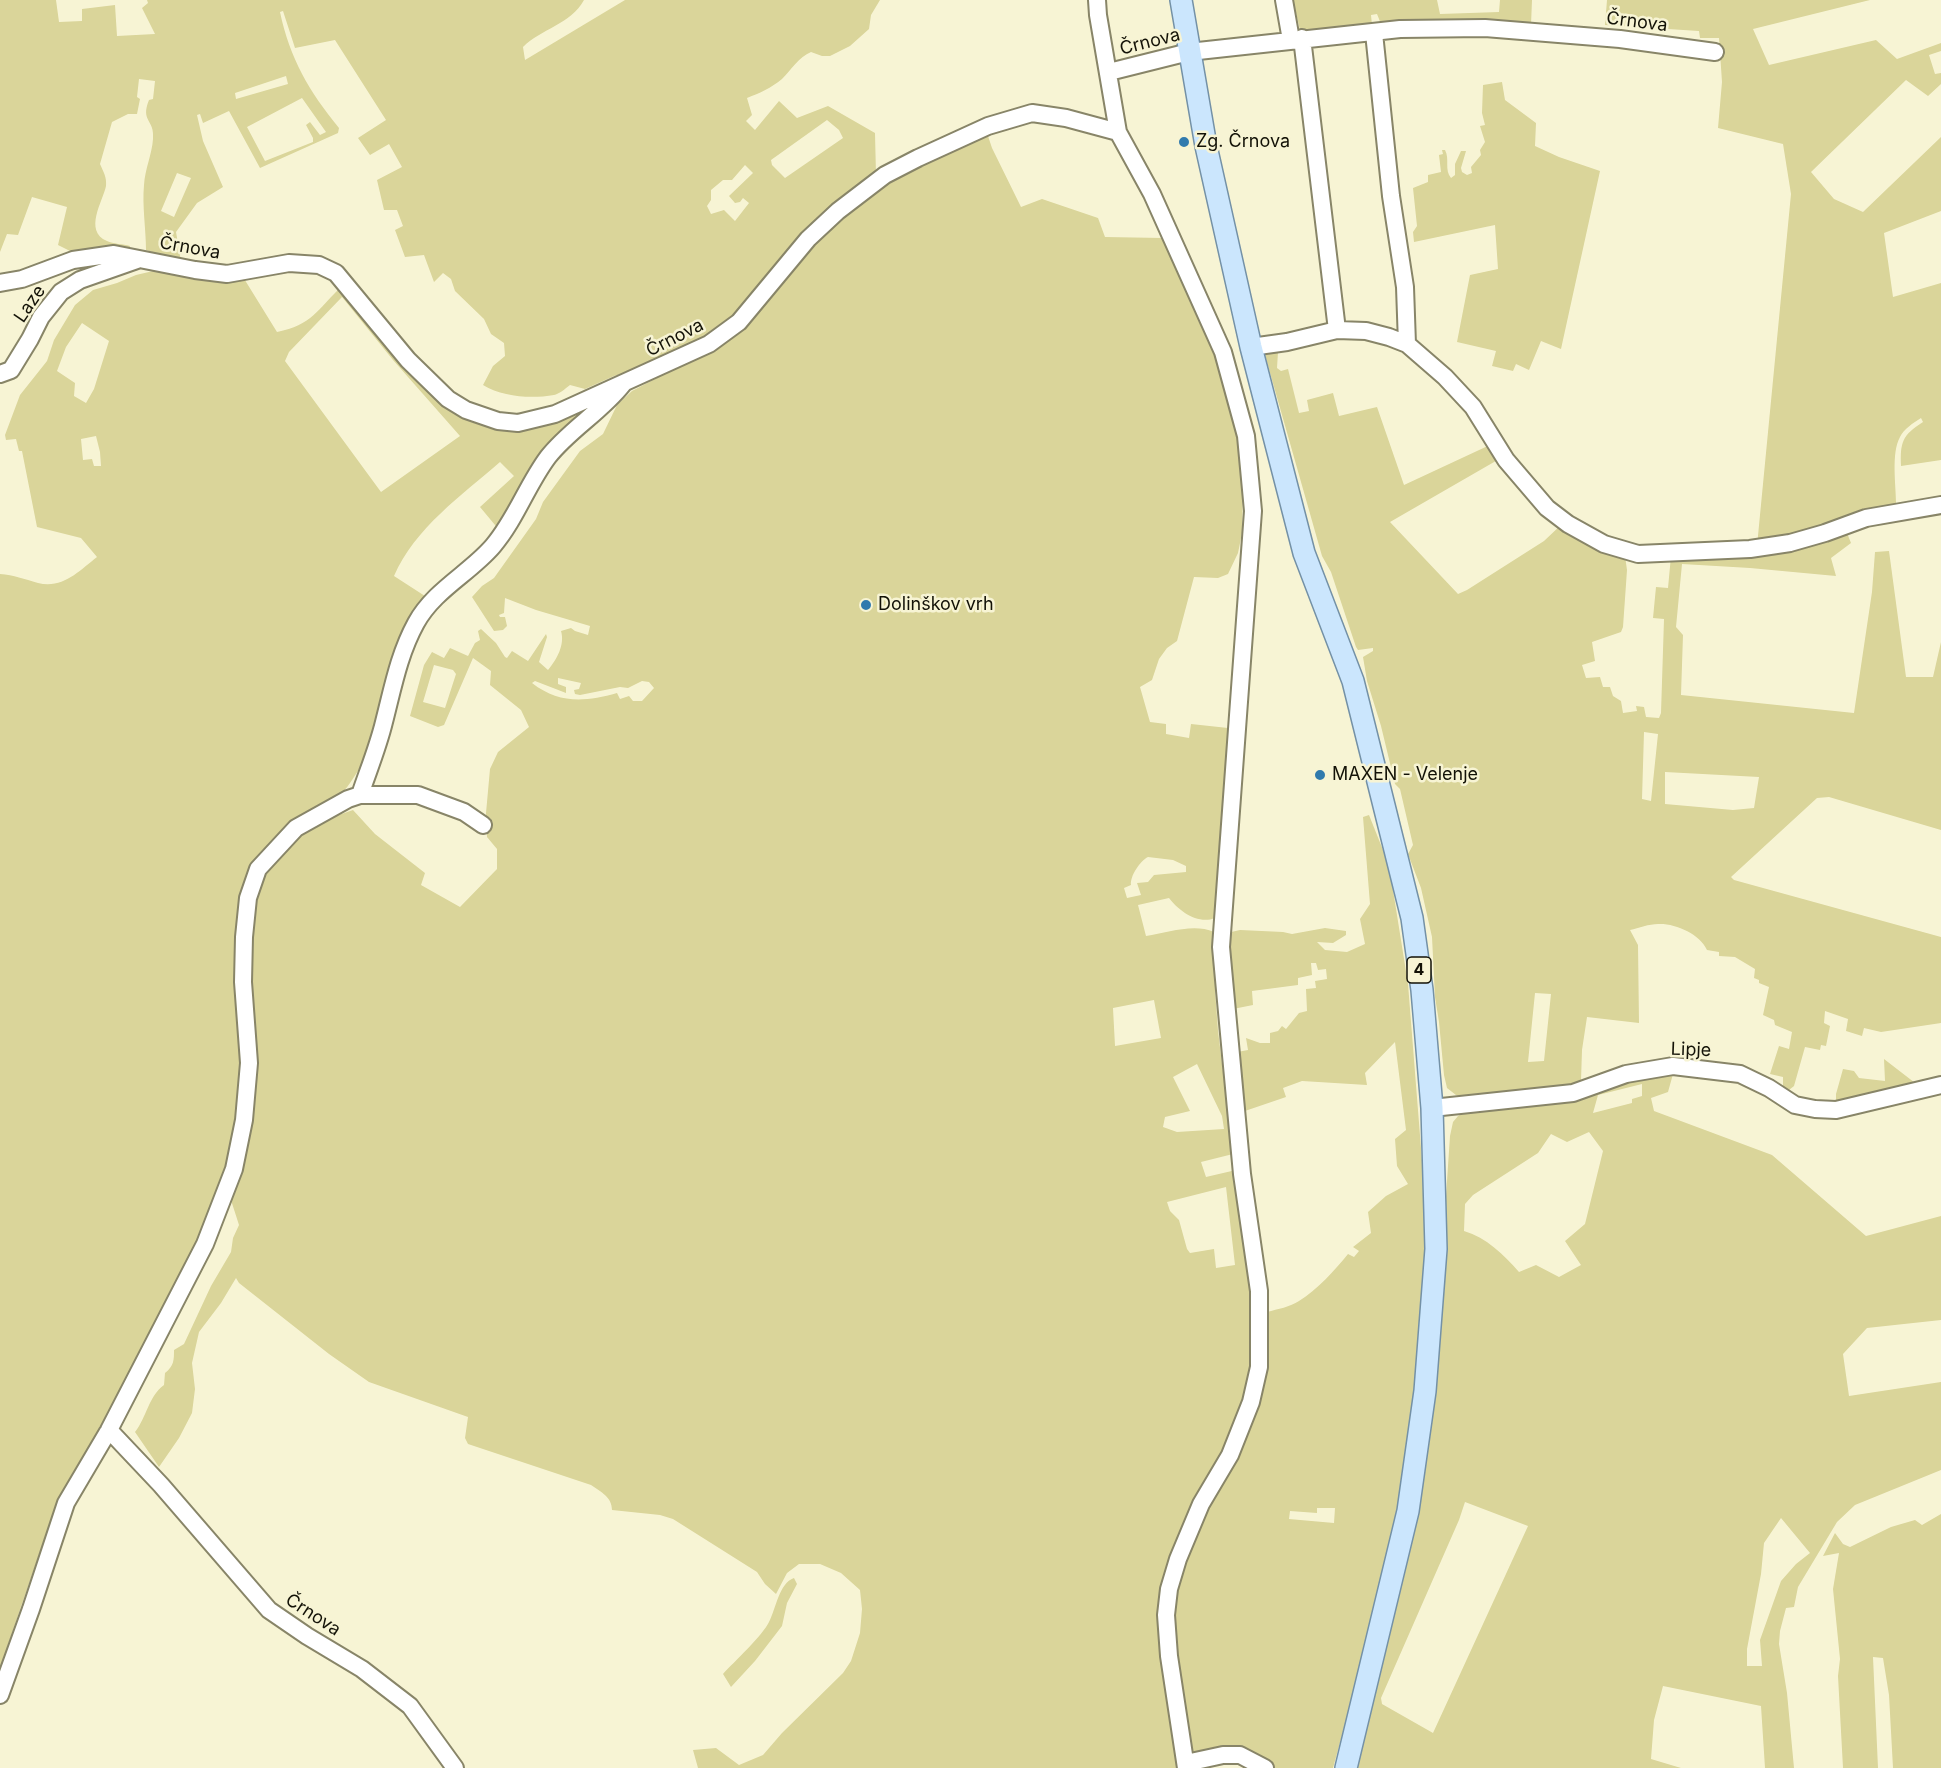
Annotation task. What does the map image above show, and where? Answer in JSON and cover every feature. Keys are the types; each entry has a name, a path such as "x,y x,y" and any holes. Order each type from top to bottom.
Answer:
{"main road":[{"name":"4","path":"1181,0 1206,146 1251,346 1304,553 1353,681 1409,907 1422,990 1432,1108 1436,1249 1425,1391 1408,1511 1346,1768"}],"street":[{"path":"1097,0 1109,72"},
{"path":"1284,0 1297,39 1337,330"},
{"name":"Črnova","path":"0,283 22,279 73,260 114,254 227,274 289,263 319,265 336,273 408,360 448,399 466,410 498,421 518,423 555,414 709,344 734,326 808,239 838,211 885,175 988,126 1032,113 1066,117 1119,132 1109,72 1189,52 1400,29 1485,28 1620,39 1715,52"},
{"path":"1374,33 1391,196 1405,287 1407,344"},
{"path":"1119,132 1152,194 1223,352 1246,436 1253,511 1221,947 1242,1174 1259,1291 1259,1367 1251,1402 1230,1455 1201,1504 1178,1559 1169,1589 1166,1616 1169,1656 1186,1766 1223,1755 1240,1755 1265,1768"},
{"name":"Laze","path":"0,374 11,370 41,316 61,292 80,280 140,258"},
{"path":"1251,346 1287,342 1337,330 1366,331 1407,344 1445,377 1473,407 1506,460 1547,508 1568,524 1604,544 1638,554 1750,549 1790,543 1866,518 1941,505"},
{"path":"360,795 383,725 398,662 417,620 439,594 493,546 549,455 610,401 623,384"},
{"path":"0,1695 66,1503 110,1430 205,1244 234,1169 244,1120 249,1062 243,982 244,937 248,898 258,869 296,828 348,799 360,795 418,795 464,812 483,825"},
{"name":"Lipje","path":"1432,1108 1573,1093 1626,1074 1673,1066 1740,1074 1769,1088 1795,1105 1815,1109 1836,1110 1941,1085"},
{"name":"Črnova","path":"110,1430 269,1610 362,1669 410,1706 454,1768"}],"shaded area":[{"path":"0,0 56,0 59,22 82,21 82,9 115,5 117,36 155,34 142,8 148,3 147,0 584,0 572,15 538,35 523,47 525,60 625,0 880,0 871,15 869,29 850,46 830,56 811,52 807,54 778,82 747,98 752,115 746,121 755,130 779,101 797,118 828,106 875,133 876,175 720,330 663,362 614,376 585,389 570,385 554,395 527,397 499,392 483,385 493,366 505,356 504,343 491,334 484,319 455,291 451,279 443,273 434,282 424,255 405,257 395,230 403,226 397,210 384,210 377,180 402,167 389,144 370,155 358,138 386,120 335,40 295,48 283,11 280,12 284,29 295,60 319,101 339,128 338,133 260,168 229,111 203,123 200,114 197,115 203,141 223,187 197,203 176,232 181,261 146,250 144,193 153,132 146,113 149,100 153,99 155,81 139,79 137,97 140,99 137,114 128,114 112,122 100,164 106,186 95,223 100,236 109,242 130,246 129,251 76,254 58,245 67,207 32,197 18,235 7,234 0,252","holes":["286,76 288,84 236,99 235,93","302,98 326,132 320,135 310,122 306,125 313,142 265,161 247,127","827,120 839,130 843,138 785,178 772,165 771,160","745,165 753,173 729,196 735,203 740,202 743,198 749,203 735,221 724,210 711,214 707,206 711,200 711,190 723,180 732,180","177,173 191,178 174,217 161,211"]},
{"path":"1293,0 1437,0 1440,14 1499,12 1500,0 1532,0 1531,25 1381,24 1377,14 1371,15 1372,25 1367,28 1300,30"},
{"path":"1607,0 1870,0 1753,29 1769,65 1876,40 1897,59 1941,43 1941,51 1929,55 1935,74 1941,73 1941,84 1928,96 1906,80 1811,172 1834,199 1863,212 1941,137 1941,211 1884,233 1893,297 1941,283 1941,460 1901,466 1904,440 1923,422 1921,418 1904,431 1897,444 1896,503 1891,507 1757,546 1791,194 1783,144 1718,128 1722,82 1719,38 1700,38 1699,31 1605,25"},
{"path":"1502,82 1505,100 1536,123 1535,146 1600,171 1561,349 1541,341 1529,370 1516,364 1513,371 1492,366 1496,351 1457,342 1470,275 1498,269 1495,225 1414,242 1413,232 1417,226 1413,188 1428,182 1428,175 1441,172 1439,155 1443,154 1442,150 1446,153 1451,178 1455,175 1455,164 1461,151 1466,151 1462,172 1467,175 1472,173 1471,167 1481,155 1480,150 1485,142 1480,126 1485,125 1482,113 1483,85"},
{"path":"987,133 1021,207 1042,199 1098,218 1105,237 1163,238 1221,366 1239,432 1243,483 1242,533 1238,553 1228,574 1218,578 1194,577 1177,641 1167,648 1159,659 1152,680 1140,687 1150,722 1166,724 1166,734 1189,738 1191,724 1228,728 1215,918 1202,920 1189,916 1169,898 1138,905 1146,936 1198,928 1214,932 1218,1031 1233,1154 1201,1162 1206,1177 1236,1170 1256,1323 1250,1390 1172,1560 1181,1768 698,1768 693,1750 716,1748 739,1765 763,1755 843,1673 851,1661 860,1633 862,1609 860,1590 841,1573 820,1564 799,1564 787,1573 776,1594 757,1572 673,1519 660,1515 612,1510 608,1498 591,1485 468,1444 465,1438 468,1417 369,1382 329,1354 239,1283 236,1278 199,1332 192,1363 195,1389 192,1413 179,1438 159,1467 135,1432 154,1395 164,1385 165,1373 173,1363 174,1350 184,1344 211,1286 231,1252 233,1238 239,1225 230,1197 248,985 250,914 261,876 290,839 313,824 353,810 375,834 425,873 421,885 460,907 497,869 497,849 487,837 486,813 490,769 498,752 529,727 521,710 490,685 491,671 473,658 444,725 438,727 410,716 424,665 432,652 444,658 450,648 468,656 475,643 480,640 478,631 481,629 496,643 505,657 507,658 512,651 528,661 546,634 539,662 548,670 559,652 562,641 561,631 571,628 588,635 590,626 505,598 504,613 499,615 505,617 507,626 503,630 494,631 472,597 494,578 536,519 543,502 580,451 603,434 617,405 632,391 710,350 805,248 882,182","holes":["434,665 453,670 456,674 445,708 423,702","558,678 581,683 579,689 574,690 575,694 580,695 620,687 628,688 642,681 649,682 654,688 642,701 633,701 629,696 620,699 617,693 594,698 573,699 552,695 532,683 535,681 566,693 566,687 558,684","1148,857 1173,860 1186,866 1186,872 1154,875 1148,882 1137,883 1141,895 1127,898 1124,888 1131,885 1134,873","1154,1000 1161,1038 1115,1046 1113,1008","1197,1064 1222,1116 1224,1129 1177,1132 1163,1127 1165,1117 1190,1111 1173,1077","1226,1187 1235,1265 1216,1268 1214,1249 1190,1253 1179,1220 1170,1211 1167,1202"]},
{"path":"166,268 243,277 277,332 306,321 341,287 479,422 599,401 500,531 480,507 514,476 500,462 441,513 414,543 394,576 428,598 367,758 340,795 281,834 255,865 240,1107 229,1163 200,1238 47,1531 0,1668 0,574 38,583 55,583 70,578 97,557 81,538 37,527 22,451 19,451 16,439 6,440 5,435 20,395 47,361 54,340 75,305 93,290 136,275","holes":["342,297 393,360 460,436 381,492 285,361 289,352","82,323 109,341 94,389 86,403 74,396 75,383 57,371 66,347","96,436 101,466 94,466 92,459 83,460 81,439"]},
{"path":"1274,348 1278,352 1277,368 1281,371 1288,369 1299,413 1309,411 1307,400 1333,393 1339,416 1377,407 1404,485 1492,444 1501,458 1390,522 1458,594 1544,541 1562,524 1625,556 1627,570 1623,627 1621,632 1592,642 1595,661 1582,665 1586,678 1600,677 1603,687 1610,687 1613,696 1621,701 1623,713 1637,711 1636,706 1644,707 1646,717 1659,718 1661,713 1664,619 1653,618 1656,587 1668,588 1671,556 1845,528 1851,543 1831,558 1836,576 1682,564 1676,627 1683,635 1681,695 1854,713 1872,592 1875,552 1889,551 1906,677 1933,677 1941,642 1941,830 1829,797 1817,798 1731,877 1734,880 1941,937 1941,1023 1881,1032 1864,1028 1862,1036 1846,1031 1848,1019 1825,1011 1824,1023 1830,1026 1826,1046 1821,1045 1820,1050 1805,1047 1794,1086 1789,1090 1783,1090 1783,1077 1770,1074 1779,1046 1789,1049 1792,1032 1775,1025 1774,1020 1763,1015 1769,987 1754,978 1755,969 1735,957 1719,956 1719,952 1707,950 1693,934 1672,925 1655,924 1630,930 1638,945 1639,1023 1587,1017 1582,1050 1581,1081 1571,1088 1466,1097 1456,1095 1447,1088 1435,997 1432,937 1421,888 1408,854 1413,845 1400,789 1395,784 1367,681 1363,657 1373,651 1373,648 1358,650 1356,647 1331,572 1322,556 1265,355 1267,351","holes":["1644,732 1658,734 1651,801 1642,799","1665,772 1759,777 1754,808 1733,810 1665,804","1535,993 1551,994 1544,1061 1528,1062"]},
{"path":"1369,815 1389,865 1408,984 1424,1186 1424,1257 1417,1371 1401,1496 1364,1655 1333,1768 1273,1768 1190,1750 1170,1617 1182,1559 1254,1415 1264,1384 1267,1312 1299,1301 1319,1286 1348,1254 1354,1257 1359,1251 1353,1247 1371,1233 1368,1212 1386,1196 1408,1184 1397,1166 1395,1139 1406,1130 1395,1042 1365,1073 1367,1085 1302,1081 1283,1088 1286,1097 1242,1112 1232,1053 1248,1050 1246,1038 1260,1043 1270,1043 1270,1033 1278,1031 1282,1026 1286,1029 1299,1013 1307,1011 1306,989 1316,988 1315,981 1327,979 1326,969 1318,970 1316,963 1311,963 1312,975 1298,978 1298,985 1252,991 1253,1005 1233,1009 1227,933 1240,930 1292,934 1325,928 1346,931 1346,935 1333,943 1317,942 1325,950 1347,952 1365,944 1360,919 1370,904 1363,817","holes":["1317,1508 1335,1508 1334,1523 1289,1519 1290,1511 1317,1513"]},
{"path":"1884,1059 1919,1086 1836,1106 1836,1094 1843,1069 1854,1071 1859,1078 1885,1081"},
{"path":"1673,1074 1668,1092 1651,1098 1654,1111 1772,1155 1866,1236 1941,1216 1941,1320 1867,1328 1843,1354 1849,1396 1941,1382 1941,1470 1855,1505 1837,1522 1798,1587 1794,1607 1786,1608 1779,1644 1787,1693 1794,1768 1765,1768 1761,1706 1663,1686 1654,1720 1651,1759 1681,1768 1353,1768 1389,1628 1445,1211 1453,1122 1465,1112 1632,1076","holes":["1642,1084 1642,1096 1632,1099 1632,1103 1593,1113 1598,1095","1589,1132 1603,1151 1585,1224 1565,1241 1581,1265 1559,1277 1536,1265 1519,1272 1494,1247 1464,1231 1465,1204 1473,1195 1538,1153 1551,1134 1567,1142","1465,1502 1528,1526 1433,1733 1382,1704 1381,1698","1781,1518 1810,1553 1796,1564 1781,1581 1760,1640 1762,1666 1747,1666 1747,1649 1761,1574 1764,1543"]},
{"path":"1941,1514 1941,1768 1893,1768 1889,1695 1883,1658 1873,1657 1878,1768 1843,1768 1838,1676 1840,1659 1833,1589 1839,1553 1823,1556 1835,1533 1843,1544 1850,1547 1891,1527 1915,1520 1922,1525"},
{"path":"794,1578 797,1584 787,1603 782,1626 731,1687 723,1674 766,1627 781,1591"}],"place":[{"name":"Zg. Črnova","path":"1184,142"},
{"name":"Dolinškov vrh","path":"866,605"},
{"name":"MAXEN - Velenje","path":"1320,775"}]}
